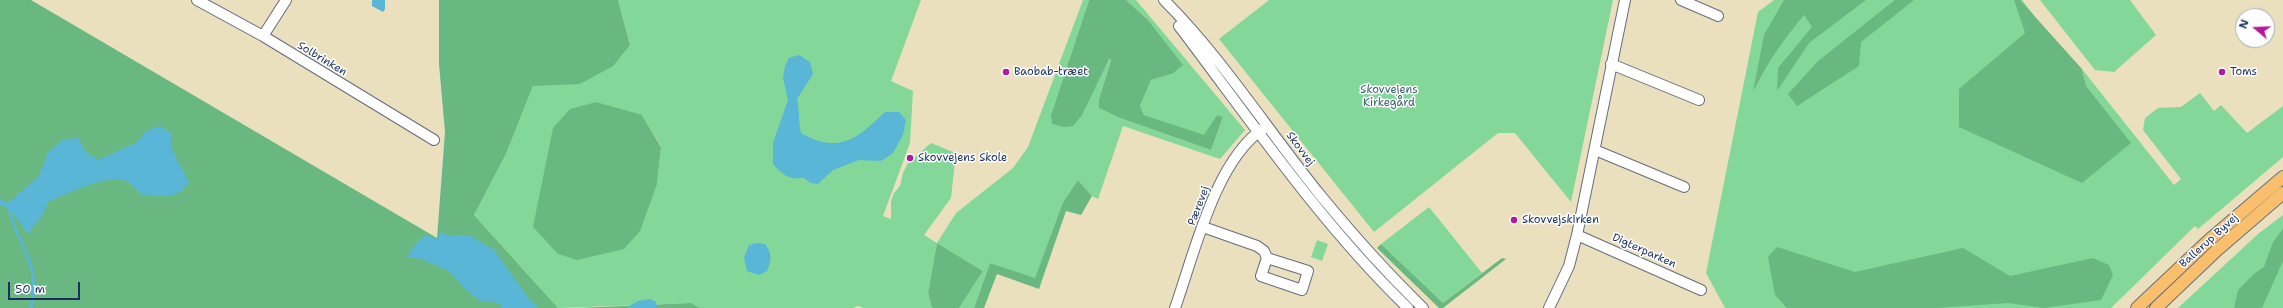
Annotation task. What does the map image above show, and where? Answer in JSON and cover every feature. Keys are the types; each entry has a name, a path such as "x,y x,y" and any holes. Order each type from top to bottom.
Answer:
{"main road":[{"name":"Ballerup Byvej","path":"2137,308 2208,241 2283,177"},
{"name":"Ballerup Byvej","path":"2156,308 2217,250 2283,193"}],"street":[{"name":"Solbrinken","path":"197,0 263,36 434,140"},
{"path":"263,36 286,0"},
{"name":"Skovvej","path":"1160,0 1263,129 1368,250 1423,308"},
{"name":"Skovvej","path":"1164,0 1199,38 1334,227 1408,308"},
{"path":"1549,308 1569,266 1577,235 1625,0"},
{"path":"1681,0 1718,16"},
{"path":"1611,64 1699,100"},
{"name":"Pærevej","path":"1175,308 1203,227 1223,178 1238,155 1263,129"},
{"path":"1595,150 1684,187"},
{"path":"1203,227 1257,246 1264,251 1267,258"},
{"name":"Digterparken","path":"1577,235 1701,290"}],"green space":[{"path":"0,0 31,0 437,238 445,132 439,64 439,0 618,0 630,45 613,66 580,84 533,86 506,154 474,215 558,308 0,308"},
{"path":"618,0 921,0 891,81 913,91 910,143 883,216 891,219 891,201 894,193 900,186 903,173 908,163 931,143 958,154 955,161 951,198 924,235 937,243 928,293 932,308 864,308 858,306 853,308 700,308 691,303 558,308 474,215 506,154 533,86 547,84 630,45","holes":["642,115 661,146 657,184"]},
{"path":"1083,0 1089,0 1051,115 1106,61 1111,59 1099,99 1099,108 1120,118 1211,150 1223,117 1217,115 1204,136 1144,115 1140,106 1151,80 1172,74 1147,19 1126,0 1136,0 1245,130 1220,159 1123,126 1098,199 1092,196 1078,180 1063,202 1035,279 990,263 974,308 959,308 983,271 937,243 956,213 1013,168 1028,147"},
{"path":"1089,0 1126,0 1147,19 1183,65 1172,74 1151,80 1140,106 1144,115 1204,135 1217,115 1223,117 1211,150 1120,118 1099,108 1099,99 1111,60 1109,59 1082,115 1073,126 1065,127 1052,124 1051,115"},
{"name":"Skovvejens Kirkegård","path":"1269,0 1613,0 1571,202 1515,133 1498,133 1374,232 1219,39"},
{"path":"1774,0 2022,0 2085,81 2082,69 2174,185 2181,179 2143,130 2145,118 2158,108 2181,107 2200,93 2214,111 2221,105 2247,133 2283,106 2283,157 2198,229 2195,226 2111,308 1725,308 1706,273 1758,12"},
{"path":"1784,0 1866,0 1809,43 1777,91 1778,68 1812,27 1804,15 1776,52 1753,92 1764,35"},
{"path":"1895,0 1914,0 1861,42 1859,66 1797,106 1788,94 1818,61"},
{"path":"2014,0 2020,0 2082,69 2086,86 2131,143 2082,183 1959,127 1959,89 2025,33"},
{"path":"2040,0 2130,0 2156,35 2114,72 2095,70"},
{"path":"596,102 642,115 661,147 657,184 640,231 624,249 577,260 558,254 533,227 553,128 570,109"},
{"path":"1078,180 1092,196 1081,215 1066,211 1039,289 997,274 984,308 974,308 990,263 1035,278 1063,202"},
{"path":"1429,207 1482,273 1443,303 1381,244"},
{"path":"2283,215 2283,308 2178,308 2258,234"},
{"path":"2283,229 2283,261 2262,308 2234,308 2238,290 2254,274 2264,267 2273,242"},
{"path":"1317,240 1328,244 1322,261 1311,257"},
{"path":"937,243 983,271 959,308 932,308 928,293"},
{"path":"1381,244 1443,303 1502,258 1506,259 1443,308 1439,308 1377,248"},
{"path":"1777,247 1855,272 1963,248 2010,276 2093,258 2109,265 2113,275 2101,300 2044,308 2008,303 1937,308 1787,308 1775,295 1768,257"},
{"path":"691,303 700,308 577,308"}],"water":[{"path":"372,0 385,0 385,9 383,12 372,6"},
{"path":"799,55 810,62 813,74 797,99 801,133 826,143 837,143 857,136 885,112 899,112 906,120 903,135 893,153 881,161 859,160 833,170 818,184 811,183 804,178 787,176 773,164 773,143 788,100 783,78 785,66 789,58"},
{"path":"160,126 172,134 171,148 189,182 185,188 174,195 154,196 140,194 133,186 124,180 117,179 97,182 48,202 43,214 28,234 10,209 0,205 0,199 8,203 39,176 48,152 64,139 78,138 87,153 98,160 137,142 146,131"},
{"path":"440,231 448,236 469,235 494,250 530,300 539,308 501,308 501,305 490,301 482,302 466,290 449,271 421,259 408,257 411,250 424,235 438,239"},
{"path":"758,243 765,244 770,254 770,264 767,271 759,275 747,271 744,258 749,245"},
{"path":"650,299 656,302 657,308 626,308 638,301"}],"waterway":[{"path":"9,209 13,223 31,266 33,278 31,308"}],"place":[{"name":"Baobab-træet","path":"1006,72"},
{"name":"Toms","path":"2222,72"},
{"name":"Skovvejens Skole","path":"910,158"},
{"name":"Skovvejskirken","path":"1514,220"}]}
